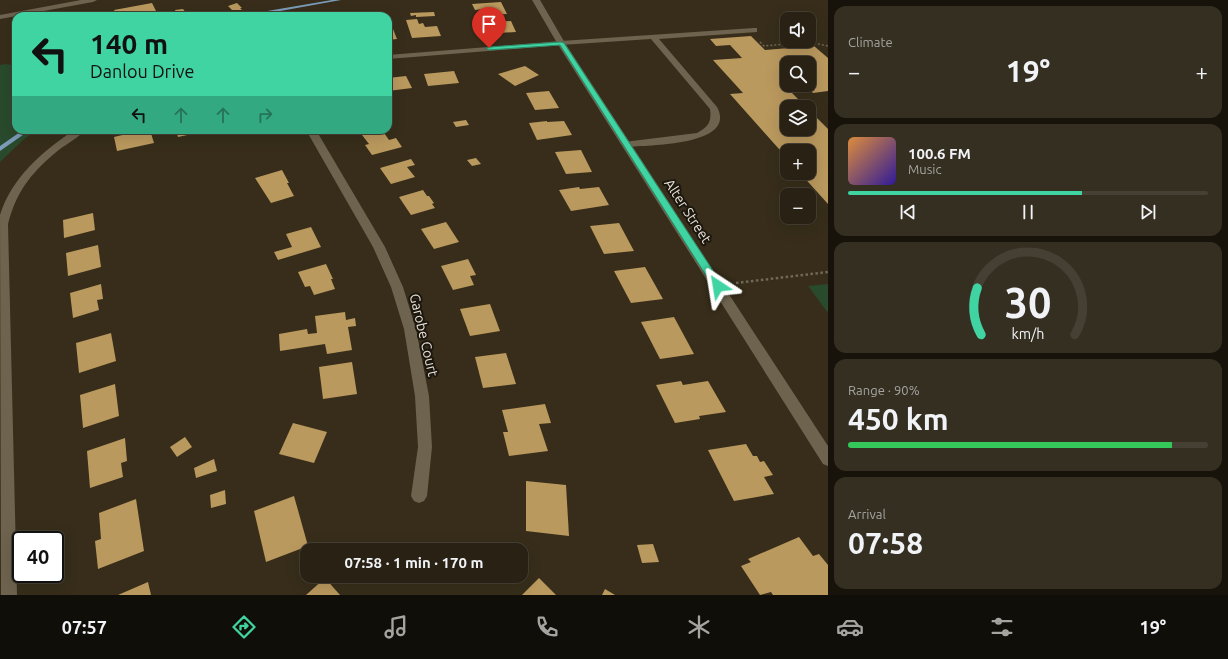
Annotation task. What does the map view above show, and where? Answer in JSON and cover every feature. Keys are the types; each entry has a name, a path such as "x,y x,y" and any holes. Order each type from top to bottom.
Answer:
{"street":[{"path":"32,12 93,0"},
{"name":"Alter Street","path":"536,0 561,43 828,459"},
{"path":"0,17 12,15"},
{"path":"392,57 561,43 750,31"},
{"path":"627,144 695,136 706,133 713,127 716,119 714,109 653,37"},
{"path":"9,595 2,224 8,205 17,188 31,171 75,134"},
{"name":"Garobe Court","path":"313,134 379,247 397,287 410,329 422,396 425,447 419,496"}],"path":[{"path":"750,31 764,46 809,42 828,46"},
{"path":"718,286 828,272"}],"green space":[{"path":"0,65 12,65 12,134 31,134 0,162"},
{"path":"828,284 828,313 808,286"}],"building":[{"path":"501,2 507,14 487,15 484,9 475,10 472,4"},
{"path":"152,3 156,11 115,12 114,10"},
{"path":"237,3 242,10 232,10 228,6"},
{"path":"183,9 185,12 176,12 175,10"},
{"path":"434,12 435,16 416,17 416,15 411,16 410,13"},
{"path":"417,19 419,24 423,23 425,27 437,26 441,36 412,38 406,20"},
{"path":"511,21 516,32 498,33 493,22"},
{"path":"393,29 397,39 392,40"},
{"path":"751,36 765,50 816,48 828,58 828,91 813,93 812,92 816,92 816,56 780,56 780,92 791,92 799,100 780,100 780,136 816,136 816,117 828,129 828,204 816,191 816,188 814,188 806,180 816,180 816,144 780,144 780,150 730,94 743,93 713,60 742,58 730,45 716,46 710,39"},
{"path":"525,66 539,75 515,86 498,74"},
{"path":"454,71 459,83 428,86 424,74"},
{"path":"406,76 412,88 392,90 392,78"},
{"path":"549,91 559,108 535,110 526,93"},
{"path":"466,120 469,125 456,127 453,122"},
{"path":"564,121 572,135 537,140 529,123"},
{"path":"126,134 151,134 154,143 117,151 114,137"},
{"path":"177,134 192,134 178,137"},
{"path":"385,134 389,140 396,138 402,147 372,155 365,145 369,144 362,135"},
{"path":"581,150 592,172 566,174 555,152"},
{"path":"476,158 481,164 472,166 467,160"},
{"path":"411,159 415,165 407,167 415,177 391,184 380,168"},
{"path":"282,170 294,196 271,203 255,178"},
{"path":"579,187 580,189 599,187 609,205 571,211 559,190"},
{"path":"423,190 434,203 432,204 435,208 411,215 399,197"},
{"path":"93,213 95,230 64,238 63,220"},
{"path":"446,222 459,242 434,249 421,229"},
{"path":"619,223 634,251 604,254 590,226"},
{"path":"311,227 321,247 278,260 274,252 292,247 286,234"},
{"path":"98,245 101,267 68,276 66,253"},
{"path":"468,259 476,275 470,276 474,285 453,290 441,266"},
{"path":"326,264 333,279 331,279 335,289 314,295 310,286 305,287 298,272"},
{"path":"645,267 663,299 631,303 614,271"},
{"path":"101,284 103,299 97,300 99,310 73,318 70,293"},
{"path":"490,304 500,331 470,336 460,309"},
{"path":"345,312 346,320 355,318 356,326 348,327 352,350 327,354 325,344 280,351 279,334 307,329 308,334 317,333 315,316"},
{"path":"674,317 694,354 660,359 641,322"},
{"path":"111,333 116,361 79,373 76,343"},
{"path":"506,353 516,384 483,388 475,357"},
{"path":"352,362 357,394 323,399 319,367"},
{"path":"681,381 683,385 708,381 726,412 699,416 700,419 675,423 656,385"},
{"path":"115,384 119,416 83,428 80,395"},
{"path":"545,404 551,423 539,424 548,451 509,456 503,432 508,432 502,410"},
{"path":"293,423 327,432 314,463 279,454"},
{"path":"185,437 192,447 177,457 170,447"},
{"path":"125,438 127,461 121,463 123,477 90,488 87,451"},
{"path":"746,444 753,456 757,456 760,462 764,461 773,475 764,477 774,494 734,501 708,450"},
{"path":"214,459 217,471 196,478 194,468"},
{"path":"526,481 566,485 569,536 526,531"},
{"path":"225,490 226,504 211,508 210,495"},
{"path":"294,496 307,543 300,543 300,549 266,562 254,511"},
{"path":"136,499 144,551 98,569 95,541 101,539 99,513"},
{"path":"799,537 813,556 819,554 828,565 828,595 773,595 771,592 760,595 741,566 751,562 748,559"},
{"path":"653,544 659,562 642,563 637,545"},
{"path":"539,578 556,595 522,595"},
{"path":"148,582 151,595 118,595"},
{"path":"319,583 329,583 340,595 306,595"},
{"path":"605,589 615,595 602,595"}],"waterway":[{"path":"268,12 339,0"},
{"path":"0,149 21,134"}],"route":[{"path":"489,48 561,43 718,286"}]}
